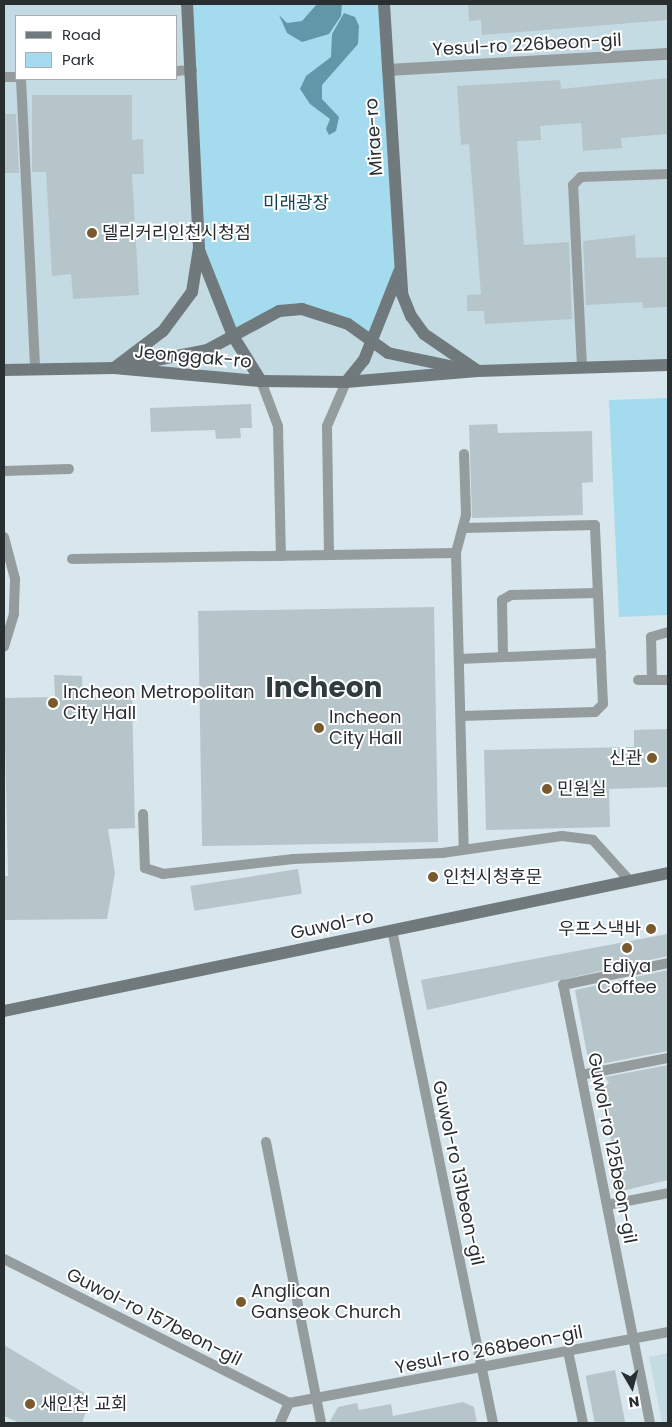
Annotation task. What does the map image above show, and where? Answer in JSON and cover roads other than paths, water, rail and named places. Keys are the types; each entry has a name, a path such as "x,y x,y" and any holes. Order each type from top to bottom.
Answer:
{"street":[{"path":"4,370 114,368 163,331 184,308 192,292 198,248 192,70 187,4"},
{"name":"Mirae-ro","path":"384,4 400,269 411,316 424,334 478,371"},
{"name":"Yesul-ro 226beon-gil","path":"388,70 668,54"},
{"path":"198,248 233,336 262,381"},
{"path":"346,382 371,343 400,269"},
{"name":"Jeonggak-ro","path":"114,368 207,350 279,312 302,308 348,324 371,343 421,362 478,371"},
{"name":"Jeonggak-ro","path":"114,368 262,381 346,382 478,371 668,365"},
{"name":"Guwol-ro","path":"4,1011 668,873"}],"lane":[{"path":"178,71 192,70"},
{"path":"22,80 35,369"},
{"path":"582,367 573,185 581,177 668,174"},
{"path":"262,381 278,426 281,556"},
{"path":"329,555 327,426 346,382"},
{"path":"464,454 463,528 456,553 464,849"},
{"path":"4,471 69,470"},
{"path":"460,716 595,712 603,704 595,525 463,528"},
{"path":"4,537 15,579 14,614 4,647"},
{"path":"72,559 456,553"},
{"path":"503,657 502,600 511,595 598,593"},
{"path":"652,680 651,637 668,632"},
{"path":"459,659 601,653"},
{"path":"638,680 668,680"},
{"path":"143,814 146,868 163,874 293,860 464,849 562,836 593,840 630,881"},
{"name":"Guwol-ro 131beon-gil","path":"392,930 493,1423"},
{"name":"Guwol-ro 125beon-gil","path":"650,1423 563,986 668,963"},
{"path":"581,1076 668,1058"},
{"path":"266,1142 321,1423"},
{"path":"607,1205 668,1193"},
{"name":"Guwol-ro 157beon-gil","path":"4,1259 289,1403"},
{"name":"Yesul-ro 268beon-gil","path":"317,1400 668,1332"},
{"path":"568,1352 583,1423"},
{"path":"280,1423 289,1403 317,1400"}],"place":[{"name":"델리커리인천시청점","path":"92,233"},
{"name":"Incheon Metropolitan City Hall","path":"53,703"},
{"name":"Incheon City Hall","path":"319,728"},
{"name":"신관","path":"652,758"},
{"name":"민원실","path":"547,789"},
{"name":"인천시청후문","path":"433,877"},
{"name":"우프스낵바","path":"651,929"},
{"name":"Ediya Coffee","path":"627,948"},
{"name":"Anglican Ganseok Church","path":"241,1302"},
{"name":"새인천 교회","path":"30,1404"}],"district":[{"name":"Incheon","path":"324,688"}],"park label":[{"name":"미래광장","path":"296,203"}]}
